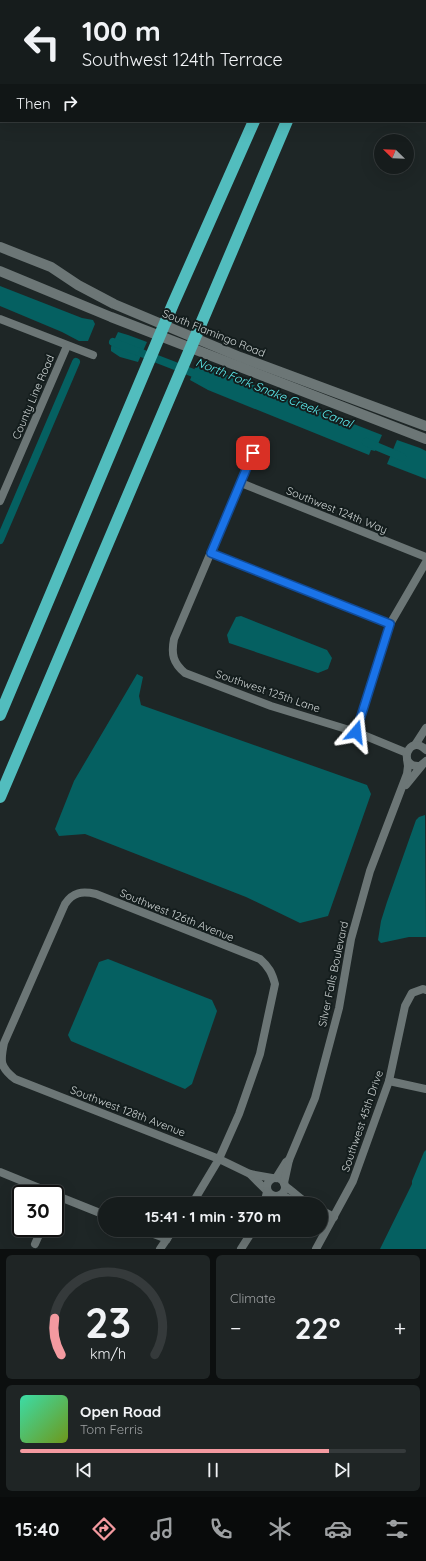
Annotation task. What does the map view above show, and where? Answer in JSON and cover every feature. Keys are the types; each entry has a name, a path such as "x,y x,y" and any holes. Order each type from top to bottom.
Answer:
{"highway":[{"path":"0,715 173,304 254,122"},
{"path":"0,797 287,122"}],"main road":[{"name":"South Flamingo Road","path":"0,247 51,267 78,285 114,304 240,357 426,426"},
{"name":"South Flamingo Road","path":"0,271 111,317 426,440"}],"street":[{"path":"0,319 93,355"},
{"name":"County Line Road","path":"0,501 67,346"},
{"path":"253,453 211,553 390,624"},
{"name":"Southwest 124th Way","path":"241,483 426,557"},
{"name":"Southwest 125th Lane","path":"211,553 174,640 172,649 173,659 177,667 185,672 271,706 356,732 407,756 413,765 417,766 425,763"},
{"path":"356,732 390,624 426,562"},
{"path":"407,756 426,728"},
{"path":"415,745 426,749"},
{"name":"Silver Falls Boulevard","path":"285,1184 289,1160 315,1098 338,1008 351,939 368,879 400,793 408,766 407,756"},
{"name":"Silver Falls Boulevard","path":"400,793 425,763"},
{"name":"Southwest 126th Avenue","path":"1,1066 0,1056 4,1043 65,904 69,897 76,893 85,892 96,894 260,959 267,965 272,973 275,984 260,1054 239,1114 219,1159"},
{"name":"Southwest 45th Drive","path":"316,1249 353,1181 389,1081 405,1006 412,993 423,989 426,990"},
{"name":"Southwest 128th Avenue","path":"1,1066 15,1079 219,1159 250,1174 274,1178"},
{"path":"389,1081 426,1089"},
{"path":"196,1197 219,1159"},
{"name":"Silver Falls Boulevard","path":"274,1178 289,1160"},
{"path":"0,1172 31,1185"},
{"name":"Southwest 128th Avenue","path":"250,1174 267,1191"},
{"path":"266,1197 268,1182 274,1178 281,1179 298,1197"},
{"path":"279,1196 284,1191 285,1184"},
{"path":"267,1191 271,1195 282,1197"},
{"path":"64,1199 98,1212"},
{"path":"328,1214 334,1217"},
{"path":"35,1244 38,1237"},
{"path":"160,1249 167,1239 162,1237"},
{"path":"241,1249 249,1237"}],"water":[{"path":"0,286 82,318 93,320 95,324 88,341 79,341 62,332 0,306"},
{"path":"118,332 147,342 138,362 120,357 111,351 111,347"},
{"path":"197,363 382,435 375,451 371,450 369,455 208,390 190,380"},
{"path":"397,440 426,451 426,479 387,464"},
{"path":"241,616 327,650 332,658 328,669 318,673 229,643 227,635 236,617"},
{"path":"137,674 143,677 139,696 141,705 367,785 371,794 328,916 300,923 246,897 85,834 59,836 55,829 74,781"},
{"path":"425,815 426,937 409,937 381,943 378,940 381,921 387,902 416,820"},
{"path":"108,959 212,1000 217,1011 192,1084 185,1089 71,1041 68,1035 99,962"},
{"path":"426,1150 426,1249 380,1249 412,1184"}],"waterway":[{"name":"North Fork Snake Creek Canal","path":"113,342 201,376"},
{"path":"0,540 76,362"},
{"name":"North Fork Snake Creek Canal","path":"366,442 402,457"}],"route":[{"path":"253,453 211,553 390,624 378,658 356,732"}]}
